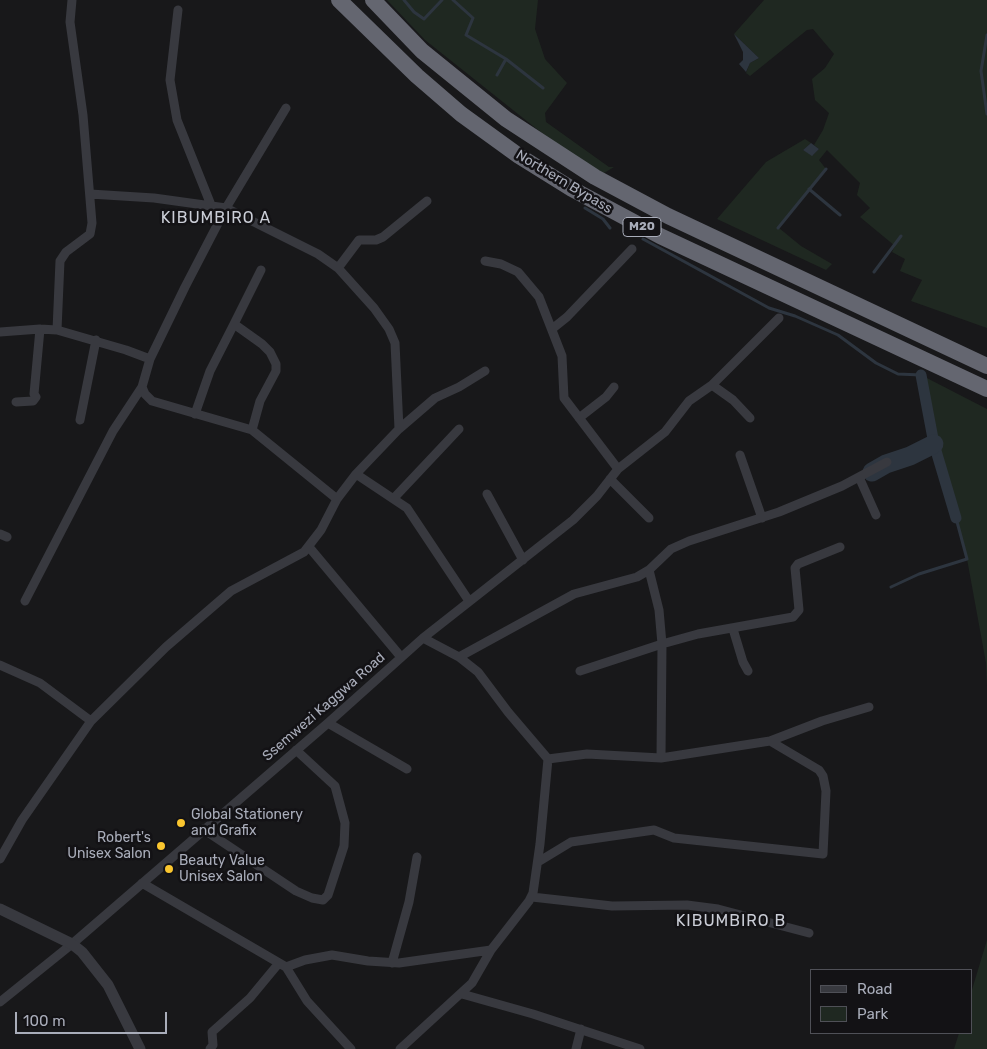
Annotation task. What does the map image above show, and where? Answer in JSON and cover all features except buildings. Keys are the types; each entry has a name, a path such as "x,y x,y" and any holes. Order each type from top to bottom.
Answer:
{"highway":[{"name":"Northern Bypass","path":"339,0 417,76 461,114 519,156 572,189 669,240 987,389"},
{"name":"Northern Bypass","path":"373,0 422,51 506,119 596,177 668,216 987,366"}],"street":[{"path":"57,330 60,261 66,252 90,234 92,224 83,115 70,22 72,0"},
{"path":"178,10 170,80 177,120 211,205"},
{"path":"25,601 113,431 142,387 150,359 162,331 226,208 286,108"},
{"path":"90,194 154,198 226,208 310,250 338,268 374,308 395,343 398,382 398,429"},
{"path":"338,268 359,240 383,237 427,201"},
{"path":"552,329 567,317 632,249"},
{"path":"485,262 512,268 524,278 539,298 562,356 564,398 618,469"},
{"path":"195,414 210,371 262,270"},
{"name":"Ssemwezi Kaggwa Road","path":"0,1002 142,884 423,638 573,520 597,496 618,469 666,432 689,401 712,385 779,318"},
{"path":"234,324 262,344 270,352 276,364 276,372 260,401 252,430"},
{"path":"0,332 40,329 57,330 96,340 150,359"},
{"path":"16,402 33,401 36,397 34,394 40,329"},
{"path":"80,420 96,340"},
{"path":"0,859 22,820 91,721 166,647 231,591 257,575 295,557 309,547 337,500 356,474 398,429 435,398 459,387 485,371"},
{"path":"712,385 733,400 750,418"},
{"path":"142,387 145,394 152,401 252,430 337,500"},
{"path":"579,418 606,397 614,387"},
{"path":"394,498 459,429"},
{"path":"740,455 762,518"},
{"path":"460,657 574,594 627,580 649,570 660,558 689,540 762,518 859,477 887,462"},
{"path":"356,474 408,508 469,601"},
{"path":"859,477 876,515"},
{"path":"610,479 649,518"},
{"path":"487,494 523,560"},
{"path":"580,671 662,644 793,617 799,610 794,568 798,564 840,546"},
{"path":"309,547 401,658"},
{"path":"649,570 659,610 662,644 661,758"},
{"path":"733,629 743,662 748,671"},
{"path":"400,1049 462,994 476,976 491,950 532,897 538,862 548,759 508,712 478,672 460,657 423,638"},
{"path":"0,665 40,684 91,721"},
{"path":"548,759 587,754 661,758 770,741 822,721 869,707"},
{"path":"328,723 407,769"},
{"path":"538,862 570,842 654,830 674,838 823,854 826,791 823,776 819,770 770,741"},
{"path":"203,829 296,891 318,900 328,895 345,838 338,793 328,778 296,750"},
{"path":"392,963 409,902 416,856"},
{"path":"142,884 283,965 307,1001 351,1049"},
{"path":"532,897 612,906 687,905 718,909 809,933"},
{"path":"0,909 72,944 96,967 108,985 140,1049"},
{"path":"210,1049 213,1045 212,1032 283,965 332,955 368,962 392,963 491,950"},
{"path":"462,994 581,1029 640,1049"},
{"path":"576,1049 581,1029"}],"green space":[{"path":"387,0 538,0 535,29 545,59 567,83 545,113 546,122 609,167 614,167 604,173 572,157 425,40"},
{"path":"764,0 987,0 987,328 911,301 922,280 900,271 905,259 892,252 895,246 860,217 870,208 857,195 860,183 827,150 819,160 826,169 779,228 801,246 832,264 826,270 717,219 766,162 805,139 811,143 803,150 813,155 819,149 814,145 823,130 829,113 815,100 812,79 825,68 834,54 813,29 807,30 750,76 746,73 750,63 759,58 734,34"},
{"path":"921,375 987,409 987,686 986,663 967,559 945,481"},
{"path":"987,940 987,1049 954,1049 959,1034 972,1034 972,990"}],"shaded area":[{"path":"734,34 759,58 750,63 746,72 739,64 743,60 743,52"},
{"path":"811,143 819,149 812,156 803,150"}],"waterway":[{"path":"404,0 414,12 424,19 442,0"},
{"path":"453,0 473,18 466,35 506,59 497,75"},
{"path":"987,35 981,71 987,114"},
{"path":"506,59 543,88"},
{"path":"778,228 826,169"},
{"path":"809,189 840,215"},
{"path":"585,208 603,219 610,228"},
{"path":"874,272 901,236"},
{"path":"643,239 769,308 795,316 838,335 876,363 898,374 921,375"},
{"path":"921,375 934,444 956,518"},
{"path":"872,472 886,464 910,456 934,444"},
{"path":"891,587 919,574 967,559 956,518"}],"place":[{"name":"Global Stationery and Grafix","path":"181,823"},
{"name":"Robert's Unisex Salon","path":"161,846"},
{"name":"Beauty Value Unisex Salon","path":"169,869"}],"district":[{"name":"KIBUMBIRO A","path":"216,218"},
{"name":"KIBUMBIRO B","path":"731,921"}]}
